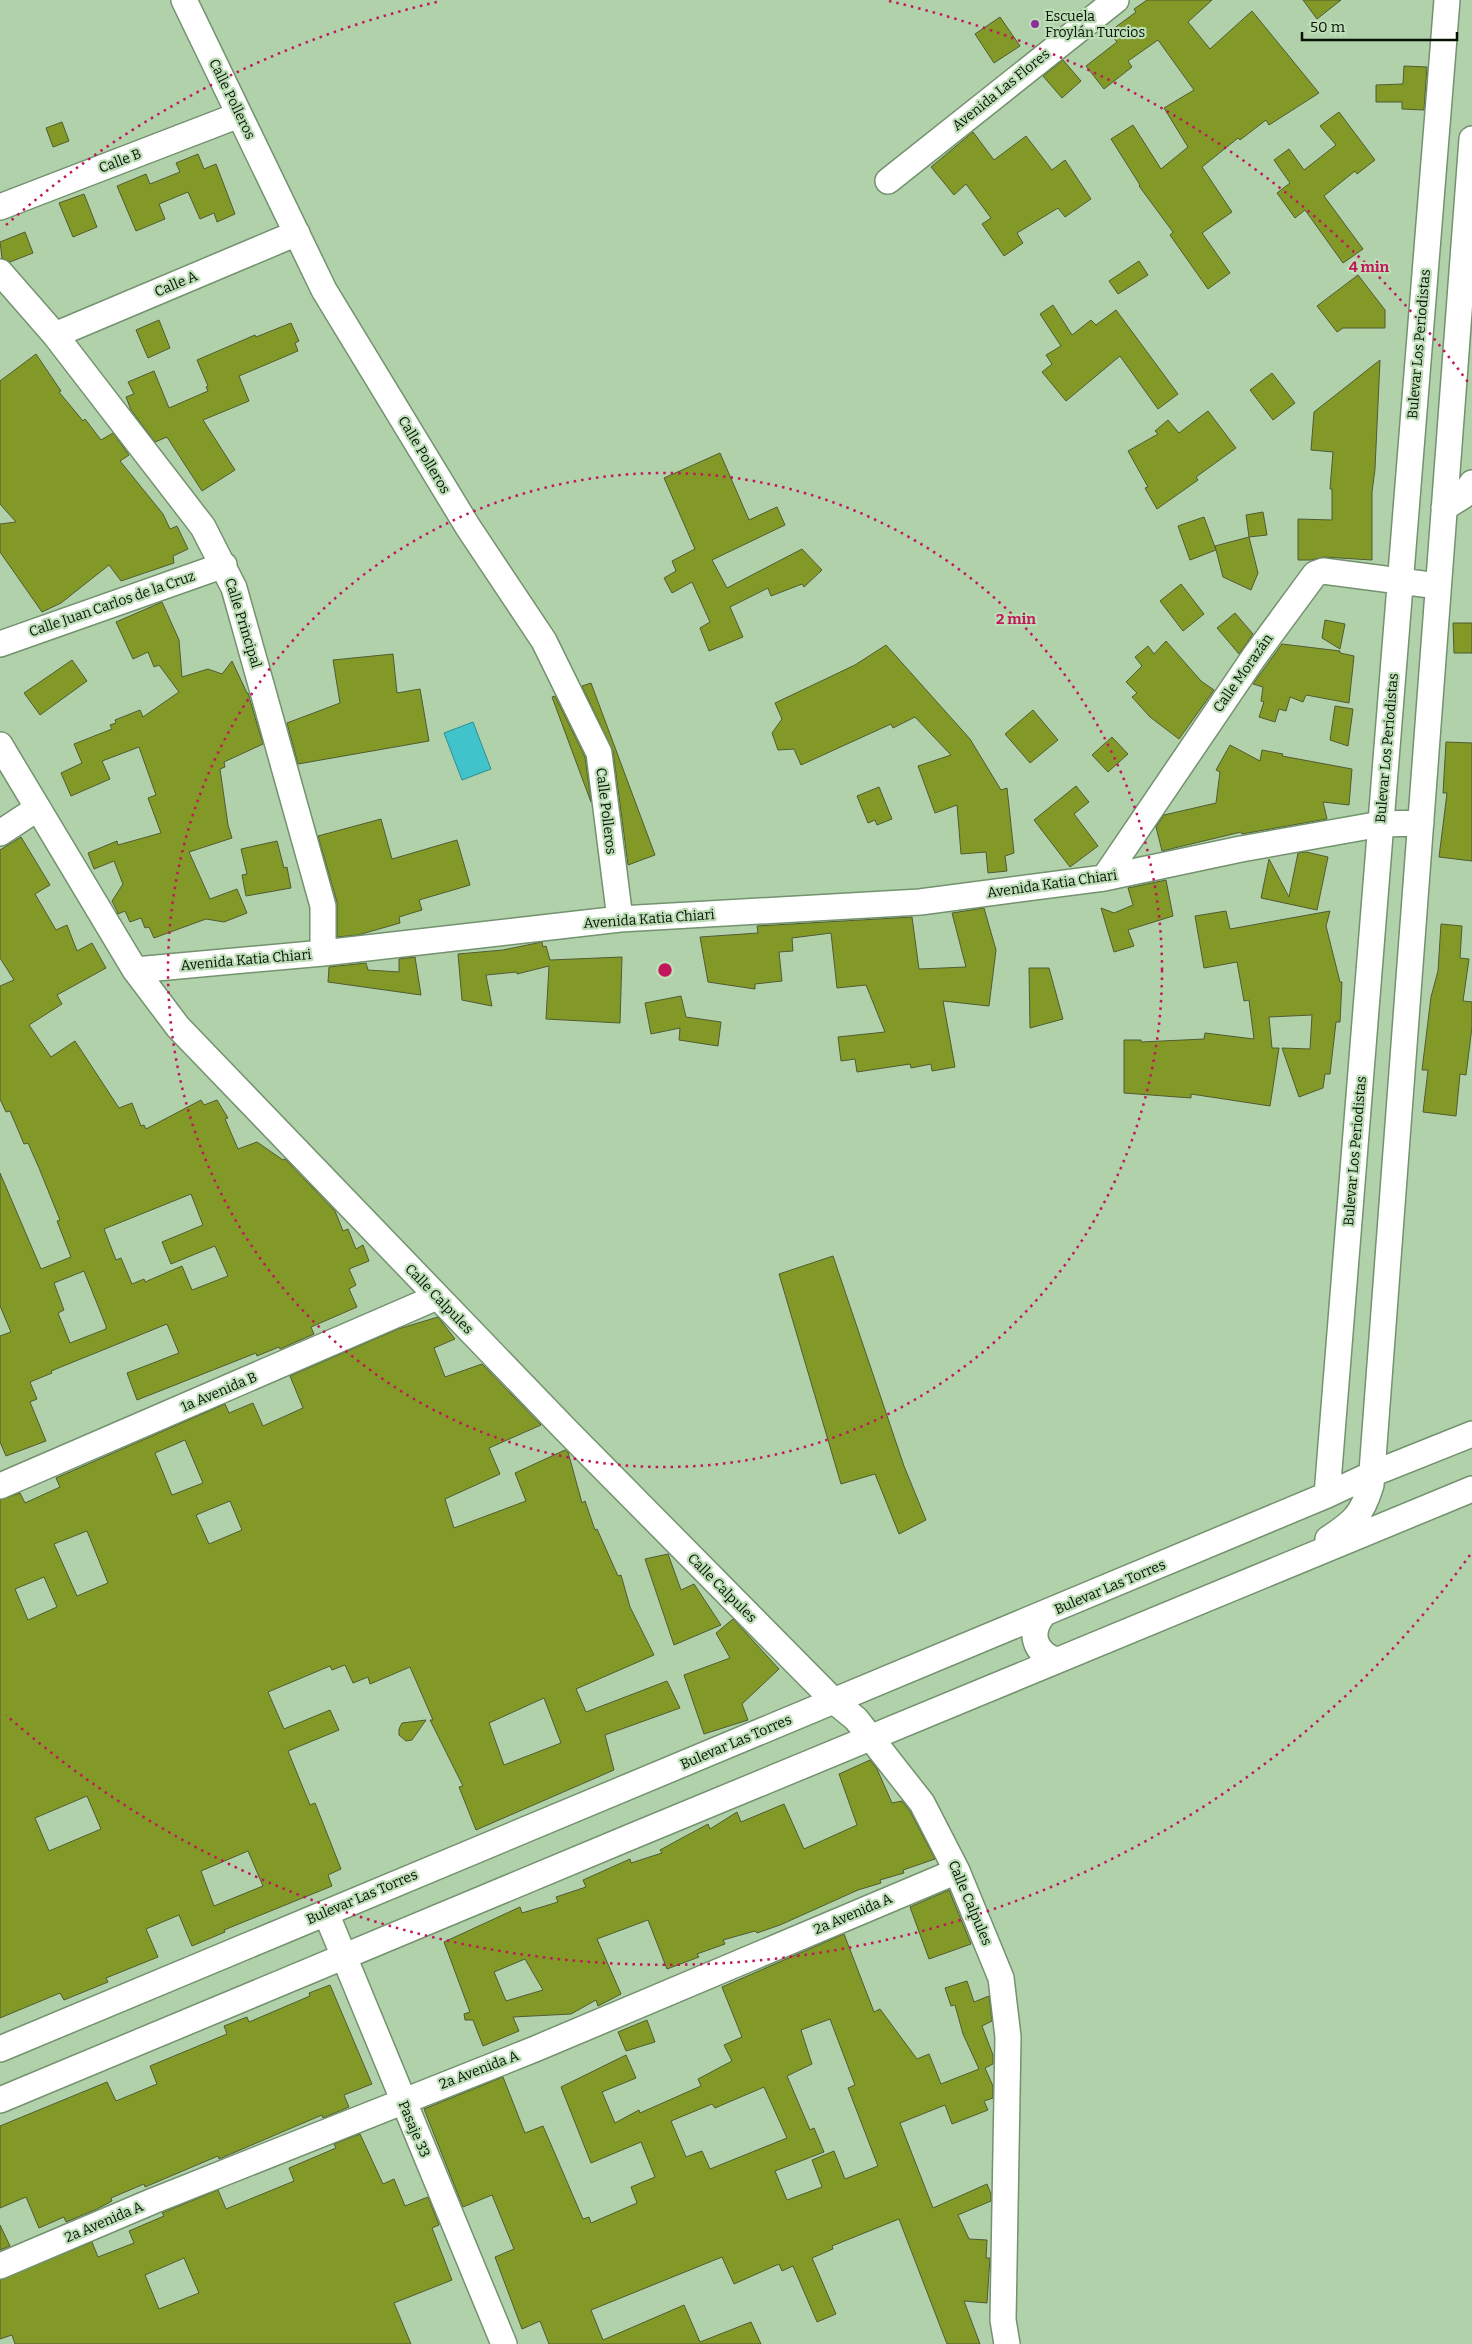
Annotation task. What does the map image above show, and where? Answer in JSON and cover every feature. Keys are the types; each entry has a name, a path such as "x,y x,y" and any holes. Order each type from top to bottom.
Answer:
{"street":[{"name":"Calle Polleros","path":"184,0 324,290 468,527 544,641 599,753 620,919"},
{"name":"Avenida Las Flores","path":"888,180 1116,0"},
{"name":"Bulevar Los Periodistas","path":"1327,1495 1447,0"},
{"name":"Calle B","path":"0,207 239,115"},
{"path":"1273,1572 1345,1529 1365,1506 1371,1485 1472,139"},
{"name":"Calle A","path":"55,335 297,233"},
{"name":"Calle Principal","path":"0,272 55,335 203,527 224,565 234,588 323,906 323,953"},
{"path":"1444,508 1463,496 1472,483"},
{"name":"Calle Juan Carlos de la Cruz","path":"0,644 224,565"},
{"name":"Calle Morazán","path":"1104,878 1254,657 1315,574 1323,571 1438,586"},
{"path":"0,745 135,970"},
{"path":"0,833 38,808"},
{"name":"Avenida Katia Chiari","path":"135,970 323,953 620,919 920,902 1104,878 1242,849 1381,824 1421,823"},
{"name":"Calle Calpules","path":"135,970 178,1027 437,1297 834,1701 856,1718 922,1804 958,1871 1001,1978 1008,2037 1003,2320 1007,2344"},
{"name":"1a Avenida B","path":"0,1486 437,1297"},
{"name":"Bulevar Las Torres","path":"0,2049 1043,1615 1327,1495 1372,1474 1472,1434"},
{"path":"0,2100 343,1954 873,1739 1056,1660 1472,1489"},
{"path":"1043,1615 1035,1629 1037,1646 1042,1652 1056,1660"},
{"name":"2a Avenida A","path":"0,2266 153,2201 402,2100 535,2049 958,1871"},
{"name":"Pasaje 33","path":"326,1912 504,2344"}],"water":[{"path":"473,722 491,769 462,780 444,733"}],"building":[{"path":"1147,0 1212,0 1188,22 1210,49 1252,11 1319,93 1269,125 1266,120 1240,140 1238,138 1202,167 1232,212 1202,233 1230,273 1208,289 1170,235 1173,232 1139,186 1111,139 1133,125 1161,169 1188,147 1164,108 1194,90 1158,40 1128,61 1132,67 1104,89 1086,66 1117,42 1109,32 1136,12 1134,9"},
{"path":"1303,0 1341,0 1317,19"},
{"path":"1000,17 1020,46 994,63 975,34"},
{"path":"1063,60 1081,81 1062,98 1043,76"},
{"path":"1404,66 1427,67 1424,110 1402,109 1402,102 1376,102 1376,85 1403,84"},
{"path":"1339,112 1375,160 1357,174 1355,171 1324,196 1363,249 1343,263 1305,210 1295,218 1277,193 1290,183 1274,160 1289,149 1304,170 1336,145 1320,126"},
{"path":"62,122 69,141 53,147 46,128"},
{"path":"973,132 994,160 1026,136 1052,170 1065,160 1091,199 1065,217 1058,208 1017,233 1023,243 1004,256 982,224 991,218 966,184 954,195 931,167"},
{"path":"198,154 204,169 216,164 235,214 217,222 214,213 200,219 188,192 159,204 165,219 136,231 117,186 146,174 150,184 180,172 176,163"},
{"path":"84,194 97,227 73,237 59,203"},
{"path":"25,232 33,253 10,262 2,258 0,242"},
{"path":"1139,261 1148,275 1118,294 1109,281"},
{"path":"1358,275 1385,310 1385,328 1343,328 1337,332 1317,306"},
{"path":"1053,305 1072,335 1091,320 1096,325 1116,310 1178,394 1158,409 1120,356 1066,401 1042,372 1052,364 1046,355 1061,346 1040,314"},
{"path":"159,320 170,348 148,358 136,330"},
{"path":"291,323 299,341 295,343 298,351 239,376 249,401 203,420 235,470 202,491 167,437 155,442 131,410 126,397 134,394 128,382 154,371 169,408 208,391 206,387 208,386 197,360 255,335 256,337"},
{"path":"36,354 61,391 59,392 83,421 85,419 101,440 113,433 129,455 120,461 163,514 170,529 177,526 188,549 173,556 174,563 121,581 109,565 61,603 42,612 0,552 0,524 16,522 0,504 0,381"},
{"path":"1380,360 1375,469 1372,492 1372,560 1324,557 1298,560 1298,519 1332,520 1332,489 1330,489 1333,452 1311,450 1314,412"},
{"path":"1272,373 1295,403 1273,420 1250,390"},
{"path":"1208,411 1236,448 1196,477 1198,480 1157,509 1145,488 1148,487 1128,451 1158,434 1155,431 1168,420 1179,433"},
{"path":"720,453 749,520 777,507 785,525 712,560 727,588 802,549 822,570 804,587 802,584 771,596 768,588 730,607 743,637 709,651 700,628 710,622 692,582 672,593 664,578 676,571 672,561 695,549 664,478"},
{"path":"1263,512 1267,535 1249,537 1246,515"},
{"path":"1204,517 1216,550 1190,560 1178,526"},
{"path":"1249,537 1258,573 1251,590 1223,577 1215,546"},
{"path":"1181,584 1204,614 1183,631 1160,601"},
{"path":"162,602 179,640 182,677 208,669 222,674 232,661 248,693 263,744 224,762 225,767 220,769 228,825 232,838 189,852 210,899 237,889 247,913 224,922 206,919 154,938 149,927 145,928 141,918 130,922 125,911 118,914 112,901 123,884 114,861 94,869 88,853 117,841 118,845 161,833 148,798 156,795 139,747 102,761 110,779 71,796 61,773 82,763 74,744 112,729 110,725 116,723 115,720 140,710 143,717 179,692 159,665 154,667 148,652 133,659 116,622"},
{"path":"1235,613 1253,634 1239,654 1217,628"},
{"path":"1325,620 1345,624 1340,649 1322,638"},
{"path":"1453,623 1472,623 1472,653 1454,653"},
{"path":"1166,641 1201,681 1214,690 1179,739 1150,717 1132,697 1137,693 1126,682 1142,666 1135,657 1148,646 1154,654"},
{"path":"1282,644 1340,651 1340,653 1354,656 1349,703 1306,695 1303,702 1290,697 1286,711 1279,709 1275,722 1259,717 1264,702 1261,701 1263,687 1253,684"},
{"path":"886,645 970,739 1001,790 1007,788 1014,853 1005,856 1007,871 988,873 986,852 961,854 957,805 935,813 918,766 951,755 915,717 893,728 891,724 801,765 794,749 778,750 772,733 782,719 775,703 855,665"},
{"path":"393,654 397,693 420,689 429,741 298,764 287,723 340,703 333,660"},
{"path":"72,660 87,681 40,715 24,693"},
{"path":"591,683 655,855 628,865 613,751 582,686"},
{"path":"555,696 585,757 591,802 552,697"},
{"path":"1335,706 1353,709 1348,746 1330,740"},
{"path":"1033,710 1058,740 1030,763 1005,734"},
{"path":"1112,737 1128,754 1108,772 1092,755"},
{"path":"1446,742 1472,743 1472,861 1439,857 1447,793 1443,793"},
{"path":"1230,745 1260,761 1262,750 1283,754 1282,756 1352,769 1349,805 1323,802 1327,819 1242,834 1241,832 1162,851 1156,827 1164,815 1216,803 1220,772 1216,770"},
{"path":"1076,786 1089,802 1074,814 1098,846 1070,867 1034,820"},
{"path":"879,787 892,819 877,825 875,820 868,823 857,796"},
{"path":"381,819 392,859 457,840 470,885 419,900 422,910 399,917 400,923 358,935 337,937 337,902 318,836"},
{"path":"21,837 50,885 35,894 56,930 67,925 77,951 92,943 106,968 57,995 62,1004 29,1025 51,1057 75,1041 119,1108 132,1103 141,1126 144,1125 146,1129 201,1100 204,1105 217,1100 228,1118 225,1119 238,1149 257,1142 283,1160 285,1159 335,1211 343,1231 348,1229 356,1249 363,1245 369,1261 349,1269 356,1285 349,1289 357,1307 311,1327 314,1334 280,1349 279,1347 257,1356 256,1353 137,1400 127,1373 179,1353 167,1324 51,1371 52,1373 30,1382 37,1399 30,1402 46,1441 6,1456 0,1442 0,1336 11,1332 0,1306 0,1173 41,1269 71,1257 57,1221 60,1220 28,1143 24,1144 10,1111 6,1112 0,1099 0,986 14,980 0,958 0,850","holes":["191,1194 203,1225 162,1242 171,1264 215,1246 228,1276 192,1290 182,1266 145,1282 144,1279 132,1284 121,1258 116,1260 104,1229","84,1271 106,1329 70,1343 58,1313 64,1310 54,1283"]},
{"path":"277,841 284,868 287,867 291,888 246,896 242,875 247,874 241,849"},
{"path":"1306,852 1328,857 1317,910 1261,898 1269,859 1289,897 1298,853"},
{"path":"1166,880 1173,916 1128,930 1134,946 1114,952 1101,908 1114,913 1133,905 1128,888"},
{"path":"984,908 996,950 989,1006 943,1001 955,1067 932,1071 931,1064 911,1068 910,1064 857,1072 855,1059 841,1061 838,1037 885,1032 866,985 837,988 831,933 792,938 793,951 779,952 782,981 755,984 755,989 708,982 700,937 758,933 757,926 912,917 919,969 966,967 952,913"},
{"path":"1226,911 1230,929 1330,911 1326,926 1340,982 1342,982 1340,1022 1336,1022 1330,1074 1325,1074 1323,1088 1299,1097 1282,1048 1310,1049 1312,1015 1269,1017 1272,1048 1279,1048 1270,1106 1191,1094 1191,1098 1124,1093 1124,1040 1141,1040 1141,1042 1204,1039 1205,1033 1254,1039 1249,1000 1244,1001 1237,962 1204,968 1195,916"},
{"path":"1441,924 1462,926 1460,958 1469,959 1463,1001 1472,1002 1472,1027 1466,1075 1460,1074 1456,1116 1423,1112 1428,1070 1422,1070 1431,997 1438,971"},
{"path":"542,942 543,947 546,946 550,960 622,957 620,1023 546,1019 549,966 517,974 517,972 486,975 492,1006 462,1000 458,954 503,950"},
{"path":"415,957 421,995 328,982 329,967 366,963 368,970 399,972 399,959"},
{"path":"1029,968 1049,968 1063,1019 1030,1028"},
{"path":"681,996 686,1017 721,1022 718,1046 679,1040 680,1028 651,1034 645,1003"},
{"path":"833,1256 904,1466 926,1520 899,1534 875,1474 841,1484 779,1274"},
{"path":"438,1317 455,1339 434,1348 445,1377 482,1364 541,1425 489,1448 500,1474 445,1499 454,1528 526,1501 515,1473 565,1450 568,1452 582,1503 585,1501 595,1530 597,1529 618,1576 621,1575 630,1607 654,1655 576,1689 586,1712 667,1681 680,1708 605,1735 614,1770 476,1830 459,1787 463,1786 430,1720 433,1720 410,1667 370,1684 368,1677 353,1683 345,1665 332,1670 330,1666 268,1692 284,1729 330,1710 339,1730 288,1751 310,1805 315,1803 341,1869 328,1875 332,1886 224,1930 225,1932 192,1946 179,1915 146,1929 158,1957 106,1978 108,1982 64,2000 60,1993 0,2018 0,1500 20,1493 25,1503 60,1487 56,1478 225,1404 229,1413 253,1403 263,1426 303,1408 290,1376 398,1329","holes":["185,1440 203,1483 172,1495 155,1453","230,1501 242,1530 209,1544 196,1515","87,1531 108,1583 77,1596 54,1544","44,1577 57,1607 28,1620 15,1589","544,1698 561,1743 504,1765 489,1723","87,1796 101,1829 49,1851 35,1818","248,1851 263,1886 214,1906 201,1871"]},
{"path":"668,1554 681,1590 694,1584 721,1625 674,1645 645,1559"},
{"path":"733,1619 779,1669 742,1704 748,1720 704,1734 684,1675 730,1658 716,1633"},
{"path":"426,1720 412,1740 406,1741 399,1735 402,1723"},
{"path":"870,1760 877,1769 892,1803 902,1801 910,1811 935,1859 903,1870 904,1873 880,1880 881,1883 858,1890 780,1925 757,1933 755,1931 723,1940 725,1944 697,1954 699,1957 667,1969 648,1920 597,1939 621,1994 598,2006 596,2000 571,2014 513,2017 519,2031 483,2046 473,2020 465,2020 464,2014 470,2012 444,1942 520,1907 522,1913 558,1902 556,1897 586,1887 583,1880 630,1859 631,1863 662,1853 660,1850 708,1824 710,1829 737,1812 741,1822 784,1804 804,1849 857,1825 839,1774","holes":["525,1959 543,1990 506,2001 494,1972"]},
{"path":"949,1890 971,1944 929,1959 910,1907"},
{"path":"844,1934 874,2012 880,2009 917,2059 929,2054 941,2084 979,2069 963,2034 955,2005 951,2006 945,1988 967,1981 974,2002 989,1996 992,2021 982,2026 993,2055 993,2064 985,2068 993,2086 993,2098 984,2101 988,2110 952,2124 945,2105 900,2123 933,2208 987,2184 991,2194 991,2201 958,2215 969,2239 987,2240 986,2258 990,2258 987,2303 964,2301 980,2344 947,2344 899,2219 832,2246 833,2249 812,2258 836,2314 817,2322 793,2266 782,2271 779,2264 734,2284 722,2257 591,2310 603,2340 684,2305 700,2342 751,2322 761,2344 549,2344 540,2321 522,2329 495,2257 514,2249 492,2195 463,2207 424,2109 503,2077 525,2133 543,2126 583,2219 589,2217 591,2223 637,2203 631,2187 655,2177 641,2142 591,2163 561,2087 626,2055 636,2078 602,2092 615,2123 639,2110 640,2113 701,2086 698,2079 732,2061 724,2045 742,2037 722,1987","holes":["830,2019 855,2085 848,2088 878,2166 845,2179 834,2151 812,2160 822,2187 787,2200 775,2171 824,2152 814,2128 810,2130 787,2076 812,2064 801,2030","764,2087 787,2138 710,2169 702,2151 686,2157 671,2121 712,2104 715,2108"]},
{"path":"330,1985 372,2084 344,2095 349,2107 323,2118 322,2115 219,2159 218,2156 145,2187 144,2184 111,2198 112,2201 97,2209 66,2222 64,2217 39,2228 26,2197 0,2208 0,2126 107,2082 116,2101 157,2084 150,2066 227,2034 224,2026 247,2017 249,2022 310,1996 309,1993"},
{"path":"647,2020 655,2042 626,2051 618,2032"},
{"path":"360,2134 383,2184 394,2179 405,2206 428,2197 439,2225 432,2228 452,2280 394,2303 411,2344 15,2344 12,2335 0,2339 0,2280 92,2242 98,2257 134,2243 129,2231 164,2216 162,2213 218,2190 226,2209 294,2181 289,2168 336,2148 334,2144","holes":["184,2258 199,2293 159,2309 145,2275"]},
{"path":"0,2225 10,2246 0,2250"}],"place":[{"name":"Escuela Froylán Turcios","path":"1035,24"}]}
